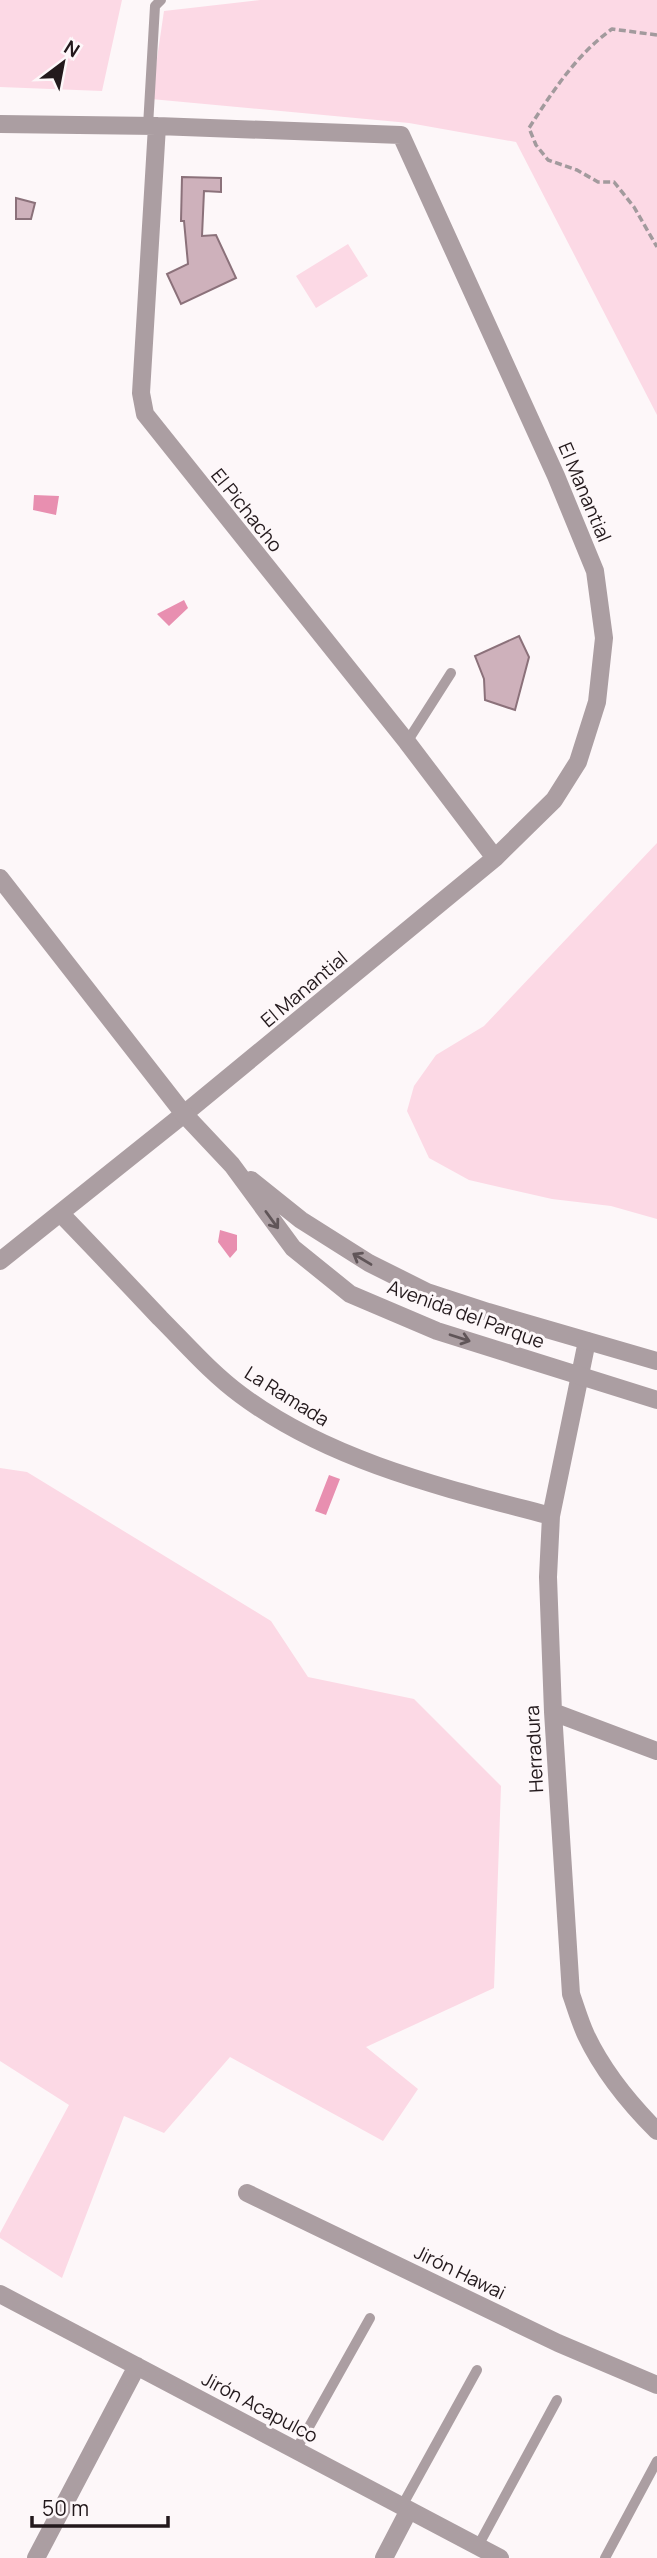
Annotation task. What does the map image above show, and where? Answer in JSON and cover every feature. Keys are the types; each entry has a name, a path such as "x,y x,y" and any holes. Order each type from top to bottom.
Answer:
{"street":[{"name":"El Manantial","path":"0,124 152,126 401,135 556,476 595,571 604,638 597,702 578,762 554,800 495,858 184,1115 0,1261"},
{"name":"El Pichacho","path":"152,126 141,393 145,414 407,742 495,858"},
{"name":"Avenida del Parque","path":"0,878 184,1115 232,1165 293,1248 350,1294 437,1331 657,1400"},
{"name":"Avenida del Parque","path":"232,1165 301,1220 369,1263 427,1292 657,1361"},
{"name":"La Ramada","path":"61,1214 199,1358 241,1395 285,1423 335,1449 430,1485 551,1516"},
{"name":"Herradura","path":"587,1341 551,1516 548,1577 553,1713 571,1994 586,2035 609,2074 633,2107 657,2131"},
{"path":"553,1713 657,1752"},
{"name":"Jirón Hawai","path":"247,2193 558,2343 657,2385"},
{"name":"Jirón Acapulco","path":"0,2294 500,2558"},
{"path":"36,2558 137,2367"},
{"path":"384,2558 405,2508"}],"lane":[{"path":"152,126 155,6 161,0"},
{"path":"407,742 451,673"},
{"path":"296,2450 370,2318"},
{"path":"405,2508 477,2370"},
{"path":"478,2546 557,2400"},
{"path":"605,2558 657,2461"}],"path":[{"path":"657,35 611,29 591,44 557,84 529,128 536,145 548,160 577,170 598,182 614,182 635,207 657,247"}],"shaded area":[{"path":"0,0 122,0 102,91 0,87"},
{"path":"260,0 657,0 657,415 516,142 409,123 151,99 164,11"},
{"path":"348,244 368,276 316,308 296,276"},
{"path":"34,495 59,496 56,515 33,510"},
{"path":"184,600 188,608 169,626 157,614"},
{"path":"657,843 657,1219 611,1206 552,1199 469,1180 429,1158 407,1111 414,1086 436,1055 484,1026"},
{"path":"220,1230 237,1235 237,1250 230,1258 218,1242"},
{"path":"0,1468 27,1472 271,1621 308,1677 414,1699 501,1786 494,1988 366,2047 418,2089 383,2141 230,2057 164,2133 124,2116 62,2278 0,2238 0,2233 69,2105 0,2061"},
{"path":"329,1475 340,1479 326,1515 315,1511"}],"building":[{"path":"182,177 221,178 221,192 204,191 202,236 216,235 236,278 181,304 167,274 188,264 184,221 181,221"},
{"path":"16,198 35,203 31,219 16,219"},
{"path":"519,636 529,657 515,710 485,700 484,679 475,656"}]}
